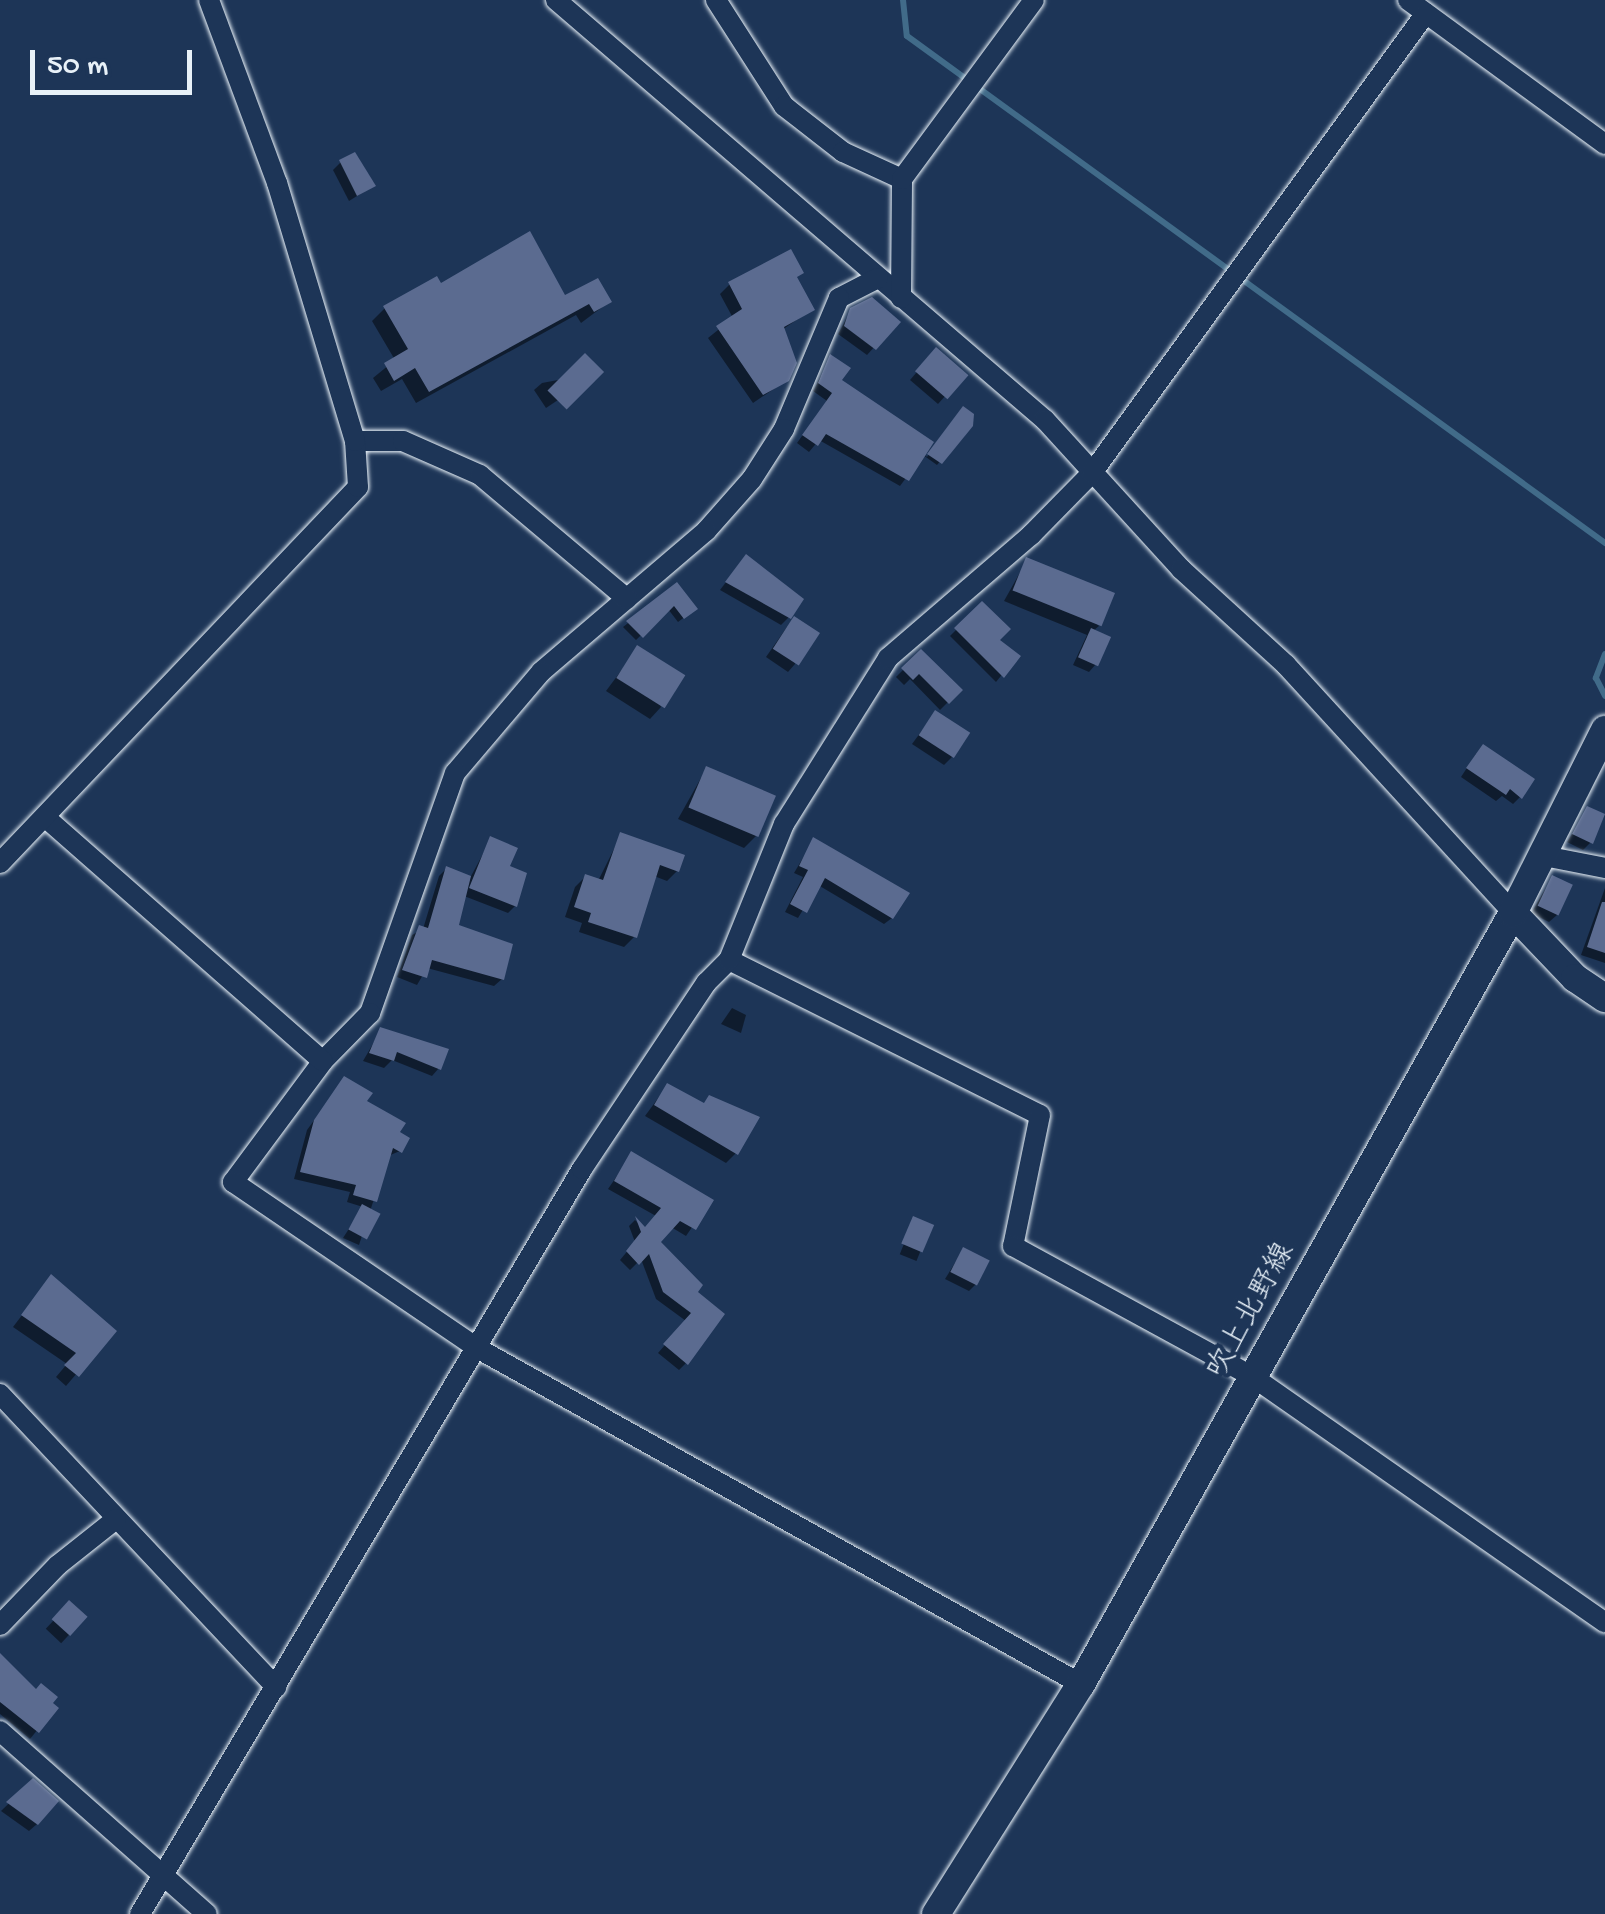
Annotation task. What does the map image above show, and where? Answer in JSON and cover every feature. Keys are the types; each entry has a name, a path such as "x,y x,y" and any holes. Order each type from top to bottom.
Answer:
{"main road":[{"name":"吹上北野線","path":"936,1914 1081,1684 1254,1378 1544,856 1605,730"},
{"path":"1512,913 1575,978 1605,998"}],"street":[{"path":"0,863 348,504 360,466 277,184 209,0"},
{"path":"556,0 1045,420 1181,570 1286,665 1512,913"},
{"path":"716,0 784,106 843,152 902,179"},
{"path":"902,298 902,179 1034,0"},
{"path":"1408,0 1605,144"},
{"path":"140,1914 582,1169 706,983 729,960 792,809 888,658 1032,536 1092,473 1426,13"},
{"path":"878,278 839,298 784,429 752,479 706,530 541,672 455,773 370,1013 323,1061 233,1182 477,1348 1081,1684"},
{"path":"355,441 403,440 480,475 627,598"},
{"path":"46,818 323,1061"},
{"path":"1544,856 1605,868"},
{"path":"729,960 1040,1116 1013,1246 1254,1378 1605,1623"},
{"path":"0,1394 276,1687"},
{"path":"0,1626 58,1565 116,1519"},
{"path":"0,1730 206,1914"}],"building":[{"path":"355,152 376,186 357,196 339,160"},
{"path":"530,231 565,295 598,278 612,302 594,312 589,304 429,392 415,368 394,381 384,363 408,349 383,306 437,276 441,283"},
{"path":"791,249 804,273 797,277 815,310 784,327 797,363 789,381 763,395 716,326 742,309 728,282"},
{"path":"872,297 901,322 876,350 844,326 850,308"},
{"path":"936,347 968,375 947,399 915,371"},
{"path":"585,353 604,372 567,410 548,390"},
{"path":"830,354 851,368 842,380 934,442 909,481 826,434 818,446 802,435 832,393 818,383"},
{"path":"963,406 974,414 973,426 942,464 927,454"},
{"path":"746,554 804,599 791,619 725,582"},
{"path":"1026,557 1115,593 1102,626 1013,590"},
{"path":"677,582 698,609 684,619 674,606 643,638 626,621"},
{"path":"982,601 1011,629 1000,640 1021,656 1004,678 954,628"},
{"path":"794,616 820,633 799,666 773,649"},
{"path":"1091,628 1111,637 1098,666 1078,657"},
{"path":"637,645 685,675 665,708 616,678"},
{"path":"921,649 963,690 949,704 919,674 913,680 901,668"},
{"path":"935,710 970,733 954,758 919,735"},
{"path":"1483,744 1535,779 1522,799 1510,789 1506,795 1466,768"},
{"path":"706,766 776,796 758,837 688,807"},
{"path":"1587,806 1605,814 1593,844 1572,834"},
{"path":"620,832 685,855 679,872 660,865 637,938 588,922 591,913 574,907 585,874 603,880"},
{"path":"490,836 518,848 510,866 527,873 517,907 469,888"},
{"path":"813,837 910,893 893,919 825,878 807,913 790,904 808,870 799,866"},
{"path":"446,866 471,876 459,925 513,944 504,980 432,960 427,978 402,970 419,925 428,928"},
{"path":"1552,875 1573,885 1558,916 1538,906"},
{"path":"1605,902 1605,953 1587,947"},
{"path":"380,1027 449,1049 441,1070 397,1052 394,1061 369,1053"},
{"path":"344,1076 373,1093 367,1101 406,1123 400,1132 410,1138 402,1153 393,1148 377,1202 353,1195 356,1185 300,1172 314,1120"},
{"path":"667,1083 704,1103 709,1095 760,1117 738,1155 654,1105"},
{"path":"631,1151 714,1200 696,1230 680,1221 661,1242 703,1285 698,1292 725,1314 688,1365 663,1344 691,1313 663,1292 649,1254 639,1265 626,1251 641,1232 635,1216 645,1227 661,1208 614,1181"},
{"path":"362,1204 381,1214 367,1239 348,1230"},
{"path":"913,1216 934,1225 922,1253 901,1244"},
{"path":"963,1247 990,1261 977,1286 950,1272"},
{"path":"51,1274 117,1331 79,1377 64,1365 76,1353 21,1315"},
{"path":"69,1600 88,1617 70,1636 52,1619"},
{"path":"0,1653 36,1689 41,1683 58,1697 53,1703 59,1708 39,1733 0,1702"},
{"path":"33,1778 59,1801 38,1825 6,1802"}],"waterway":[{"path":"903,0 907,36 1605,543"},
{"path":"1605,654 1596,678 1605,696"}]}
